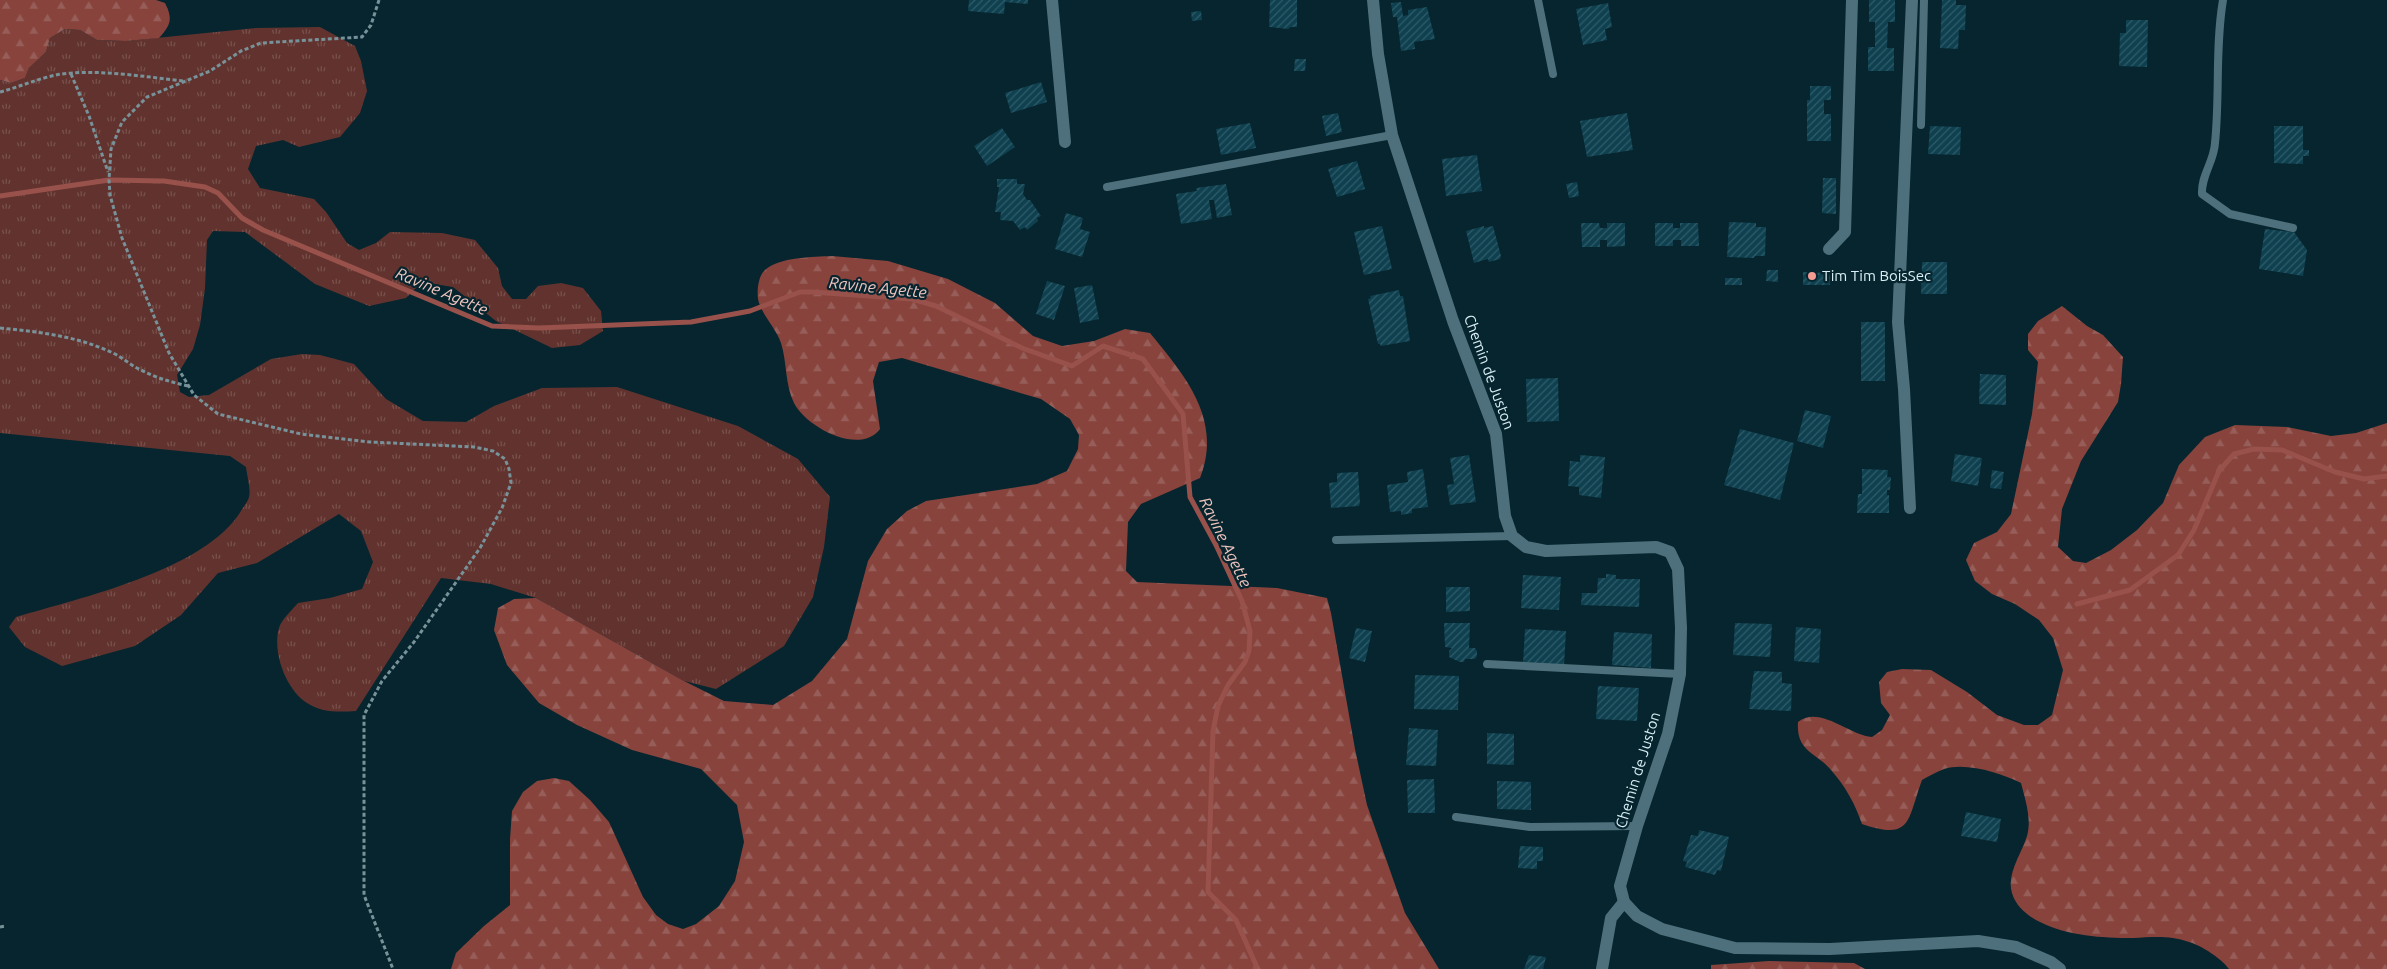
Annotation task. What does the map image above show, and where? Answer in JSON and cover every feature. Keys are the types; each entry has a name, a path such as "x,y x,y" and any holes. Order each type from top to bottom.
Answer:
{"street":[{"path":"1052,0 1065,142"},
{"name":"Chemin de Juston","path":"1373,0 1378,54 1392,135 1453,322 1496,434 1505,516 1512,536 1526,547 1546,551 1656,547 1670,552 1678,569 1681,628 1680,674 1668,734 1637,826 1620,886 1624,902"},
{"path":"1829,249 1845,232 1852,0"},
{"path":"1910,508 1904,389 1898,322 1912,0"},
{"path":"1602,969 1611,918 1624,902 1637,916 1662,930 1735,948 1830,949 1978,941 2016,947 2051,962 2060,969"}],"lane":[{"path":"1538,0 1553,74"},
{"path":"1921,125 1924,0"},
{"path":"2223,0 2219,22 2215,145 2201,182 2202,194 2230,214 2293,228"},
{"path":"1107,186 1392,135"},
{"path":"1336,540 1512,536"},
{"path":"1487,664 1680,674"},
{"path":"1456,818 1530,827 1637,826"}],"path":[{"path":"109,180 111,149 122,122 147,97 210,71 241,51 261,43 362,37 371,25 379,0"},
{"path":"0,92 56,75 71,74 117,74 184,81"},
{"path":"71,74 107,166 110,195 122,238 169,353 194,395 218,414 301,434 370,442 474,447 493,451 505,459 509,469 511,483 502,508 480,548 414,642 382,681 364,715 364,895 393,969"},
{"path":"0,328 49,332 73,338 114,354 139,370 164,380 188,386"},
{"path":"0,926 6,926"}],"green space":[{"path":"0,0 156,0 165,3 170,22 159,38 126,41 97,40 80,30 65,29 50,38 46,52 29,68 25,78 11,83 0,80"},
{"path":"320,27 355,46 361,61 367,91 360,113 340,137 299,147 283,140 256,146 248,169 260,188 314,199 326,212 347,243 359,250 376,243 390,232 442,233 475,240 498,268 502,286 512,299 526,299 538,286 561,283 583,288 601,311 603,331 580,345 552,348 496,321 453,287 422,282 406,298 369,306 315,284 245,232 213,231 207,240 205,288 200,325 193,349 177,375 180,392 189,397 209,395 271,359 302,354 320,355 354,364 386,399 423,421 466,422 494,406 542,388 617,387 738,426 798,459 830,497 824,547 813,597 784,646 716,689 684,681 536,598 491,584 441,578 356,711 337,712 319,709 299,697 287,680 279,659 277,638 282,622 298,603 330,598 362,589 373,562 361,531 339,514 257,563 218,573 181,615 135,646 62,666 25,647 9,627 16,617 106,591 139,579 200,550 224,532 241,511 248,499 250,490 246,467 230,456 0,433 0,80 11,83 25,78 29,68 46,52 50,38 65,29 80,30 97,40 126,41 256,28"},
{"path":"832,256 888,261 948,279 995,303 1033,336 1062,346 1094,341 1125,329 1150,333 1176,366 1197,400 1204,418 1207,436 1206,457 1200,478 1141,504 1128,522 1126,571 1137,582 1277,588 1327,598 1367,805 1405,913 1439,969 451,969 456,953 484,926 510,905 512,811 523,792 537,781 554,778 569,781 590,800 609,822 643,897 656,915 668,924 683,929 696,924 719,906 735,881 744,842 737,805 701,769 632,750 577,725 539,703 507,665 494,630 498,608 514,599 536,598 684,681 724,701 773,705 812,681 847,639 868,561 887,529 907,511 926,501 1037,484 1067,471 1078,449 1079,435 1070,419 1041,399 902,358 879,362 873,381 880,429 871,437 860,440 834,435 821,429 800,412 791,396 781,343 765,316 758,299 759,280 765,270 779,262 797,258"},
{"path":"2062,306 2087,326 2103,335 2123,357 2118,402 2081,461 2062,509 2058,547 2073,561 2086,563 2111,550 2137,530 2163,503 2179,465 2205,437 2235,425 2287,427 2331,436 2356,433 2387,423 2387,969 2229,969 2205,949 2175,938 2097,937 2051,927 2027,914 2016,903 2012,893 2011,878 2025,843 2029,823 2021,783 1994,772 1973,768 1953,767 1944,769 1922,780 1910,816 1905,824 1890,830 1878,829 1862,824 1846,789 1831,770 1808,751 1800,740 1798,722 1815,717 1834,722 1872,737 1882,730 1890,715 1881,703 1879,682 1887,672 1902,669 1931,670 1967,692 1997,715 2024,725 2038,725 2052,715 2063,670 2053,638 2039,620 2015,604 1992,594 1975,581 1966,560 1974,543 1997,532 2011,514 2032,414 2038,362 2028,350 2028,334 2038,321"},
{"path":"1769,961 1854,963 1865,969 1711,969 1711,965"}],"building":[{"path":"969,0 1028,0 1028,4 1005,2 1004,14 968,11"},
{"path":"1270,0 1297,0 1297,27 1288,29 1269,27"},
{"path":"1869,0 1895,0 1895,22 1888,22 1887,48 1894,48 1894,71 1868,71 1868,47 1875,47 1875,22 1869,22"},
{"path":"1942,0 1956,0 1956,5 1966,5 1965,30 1959,30 1958,49 1940,48"},
{"path":"1401,2 1403,16 1408,15 1408,10 1427,7 1435,39 1414,42 1415,49 1401,51 1397,17 1393,17 1391,3"},
{"path":"1608,3 1612,27 1605,29 1607,40 1583,45 1576,9"},
{"path":"1201,11 1202,20 1192,21 1191,12"},
{"path":"2126,20 2148,20 2147,67 2119,66 2120,33 2126,33"},
{"path":"1295,59 1306,59 1305,71 1294,71"},
{"path":"1041,82 1047,102 1011,113 1005,93"},
{"path":"1810,86 1831,86 1831,100 1824,100 1824,114 1831,114 1831,141 1807,141 1807,100 1810,100"},
{"path":"1338,113 1342,132 1326,136 1322,116"},
{"path":"1627,113 1633,150 1587,157 1580,121"},
{"path":"1250,123 1256,148 1221,155 1216,129"},
{"path":"1930,126 1961,127 1960,155 1928,154"},
{"path":"2274,126 2303,126 2303,150 2309,150 2309,156 2303,156 2303,164 2274,163"},
{"path":"1002,128 1015,147 987,166 974,146"},
{"path":"1477,155 1482,191 1446,196 1442,159"},
{"path":"1357,161 1365,189 1337,197 1328,169"},
{"path":"1823,178 1836,178 1836,214 1822,213"},
{"path":"997,179 1017,179 1017,184 1025,184 1023,194 1027,200 1030,200 1041,216 1027,230 1025,227 1020,230 1013,221 1000,220 1001,212 995,212 999,187 997,187"},
{"path":"1577,182 1579,196 1569,198 1566,184"},
{"path":"1226,184 1232,215 1217,218 1214,200 1209,200 1212,219 1181,224 1176,194 1197,191 1196,188"},
{"path":"1066,213 1083,218 1080,229 1090,232 1082,257 1055,249"},
{"path":"1729,222 1756,223 1756,227 1766,227 1765,256 1755,256 1754,258 1727,257"},
{"path":"1581,223 1599,223 1600,228 1607,228 1607,223 1625,223 1625,246 1607,247 1607,240 1600,240 1600,247 1582,247"},
{"path":"1655,223 1673,223 1673,228 1680,228 1680,223 1698,223 1699,246 1681,246 1681,240 1673,240 1673,246 1655,246"},
{"path":"1382,226 1392,269 1364,275 1354,232"},
{"path":"1484,226 1484,228 1493,226 1501,256 1500,259 1489,262 1488,259 1474,263 1466,231"},
{"path":"2265,229 2294,232 2307,250 2303,276 2259,269"},
{"path":"1922,262 1947,262 1947,294 1921,294"},
{"path":"1767,270 1778,270 1778,282 1766,281"},
{"path":"1803,272 1831,273 1830,285 1803,285"},
{"path":"1725,278 1742,278 1742,285 1725,285"},
{"path":"1047,281 1065,286 1054,320 1036,314"},
{"path":"1092,285 1099,319 1080,323 1074,288"},
{"path":"1399,290 1400,296 1403,296 1410,341 1381,346 1378,344 1368,299 1371,298 1370,296"},
{"path":"1861,322 1885,322 1885,381 1861,381"},
{"path":"1980,374 2006,375 2006,405 1979,404"},
{"path":"1558,378 1559,421 1527,422 1526,379"},
{"path":"1805,410 1831,416 1823,448 1797,441"},
{"path":"1740,429 1794,443 1780,500 1724,485"},
{"path":"1955,454 1982,458 1978,486 1951,481"},
{"path":"1469,455 1476,502 1450,505 1447,485 1454,484 1450,458"},
{"path":"1580,455 1605,457 1601,498 1579,495 1579,487 1568,486 1570,461 1580,462"},
{"path":"1423,469 1428,507 1412,509 1412,513 1401,515 1401,511 1390,512 1387,485 1408,482 1407,472"},
{"path":"1862,469 1888,470 1887,477 1891,477 1890,490 1887,490 1887,495 1889,495 1889,513 1857,513 1858,494 1862,494"},
{"path":"1992,470 2004,472 2001,489 1990,488"},
{"path":"1358,472 1359,506 1331,508 1329,483 1337,482 1337,473"},
{"path":"1606,574 1616,575 1616,579 1640,579 1639,607 1581,605 1582,593 1597,593 1598,578 1606,578"},
{"path":"1523,575 1561,577 1559,610 1521,608"},
{"path":"1446,587 1470,587 1470,611 1446,612"},
{"path":"1444,623 1470,623 1469,648 1475,648 1477,651 1475,659 1465,659 1464,662 1460,662 1449,657 1449,651 1452,648 1445,647"},
{"path":"1735,623 1772,624 1770,657 1733,655"},
{"path":"1796,627 1821,629 1819,663 1794,661"},
{"path":"1356,628 1372,631 1365,662 1349,658"},
{"path":"1525,629 1566,631 1564,665 1523,663"},
{"path":"1614,632 1652,634 1651,668 1612,665"},
{"path":"1754,671 1782,672 1782,683 1792,684 1791,711 1749,709"},
{"path":"1415,675 1459,676 1458,710 1414,709"},
{"path":"1598,686 1639,688 1637,721 1596,719"},
{"path":"1409,728 1438,730 1436,766 1406,765"},
{"path":"1487,733 1514,734 1514,765 1487,764"},
{"path":"1434,779 1435,813 1408,813 1407,780"},
{"path":"1497,781 1531,782 1531,810 1497,809"},
{"path":"1966,812 2001,819 1997,842 1961,836"},
{"path":"1699,830 1729,837 1721,871 1717,870 1715,875 1685,867 1687,862 1683,861 1691,835 1698,836"},
{"path":"1520,846 1543,847 1543,861 1537,861 1537,869 1518,868"},
{"path":"1529,955 1546,957 1543,969 1524,969"}],"waterway":[{"name":"Ravine Agette","path":"0,196 109,180 164,181 205,187 218,193 242,218 263,230 492,326 539,328 691,322 750,311 800,292 812,292 912,299 936,306 1022,348 1072,366 1103,346 1143,359 1183,414 1190,497 1216,545 1242,601 1250,631 1249,651 1245,662 1228,685 1218,706 1213,731 1208,892 1236,920 1256,965 1255,969"},
{"path":"2077,604 2130,590 2178,555 2194,530 2219,471 2234,454 2254,449 2282,450 2335,472 2364,479 2387,476"}],"place":[{"name":"Tim Tim BoisSec","path":"1812,276"}]}
